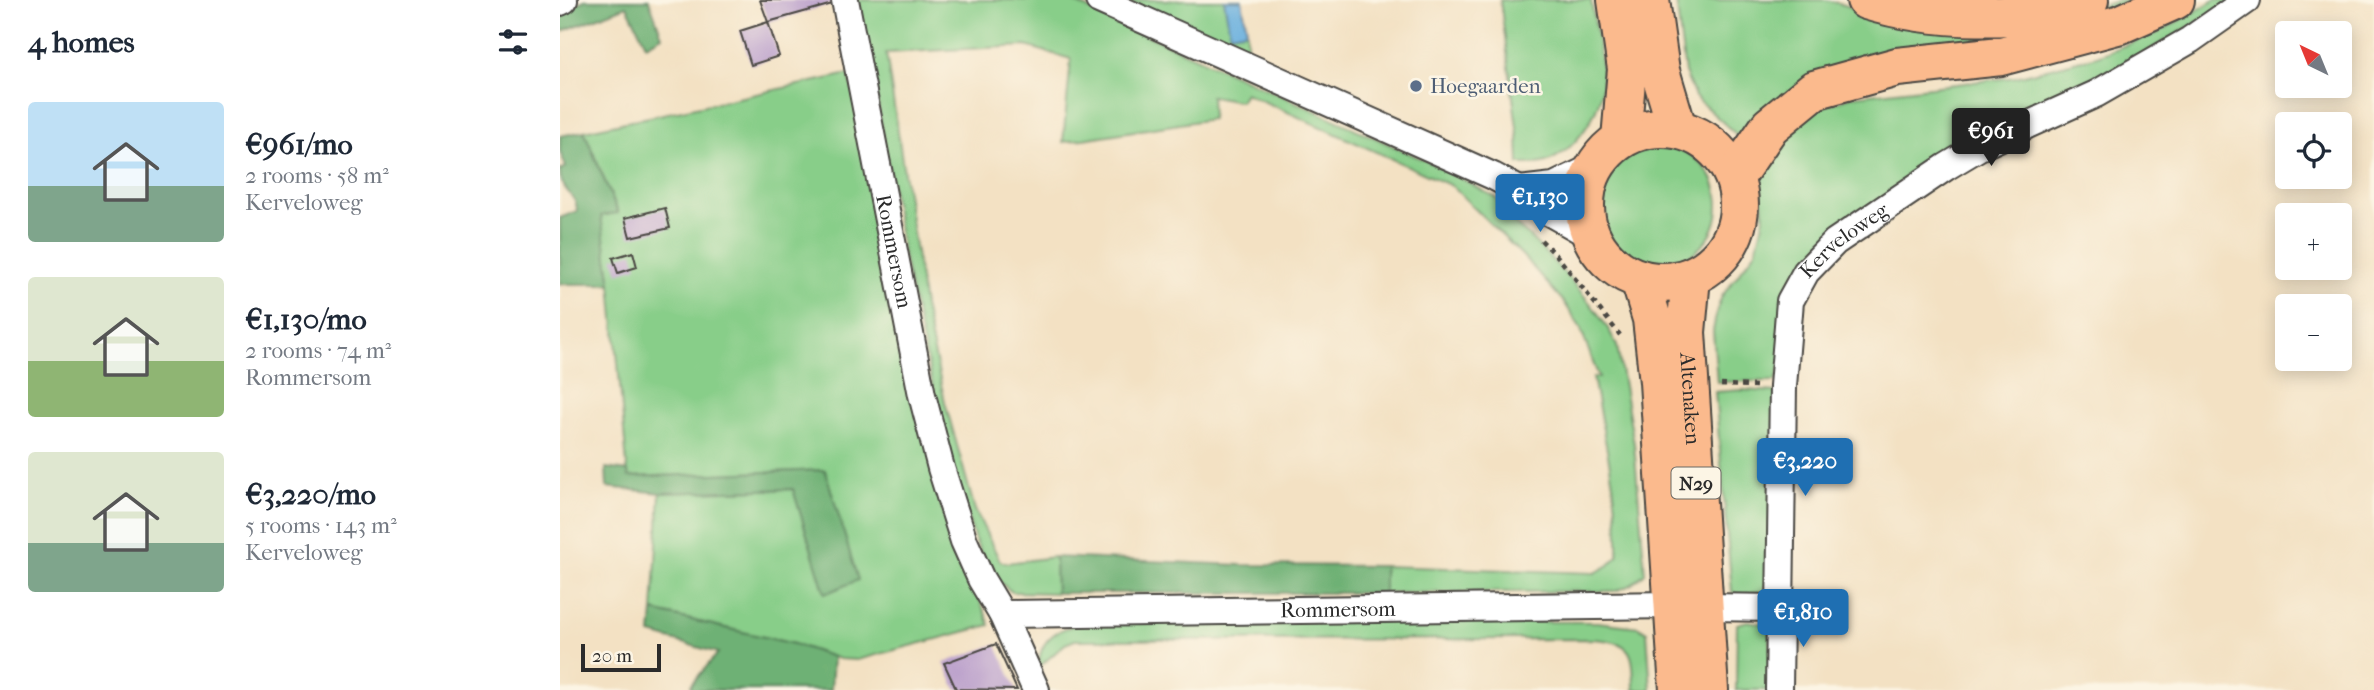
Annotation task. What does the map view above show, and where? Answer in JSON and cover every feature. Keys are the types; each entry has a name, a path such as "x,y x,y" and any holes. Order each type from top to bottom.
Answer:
{"main road":[{"path":"1608,153 1637,132 1656,127 1677,128 1713,145 1729,164 1740,195 1737,228 1729,246 1705,270 1672,282 1640,279 1615,266 1604,256 1591,236 1586,219 1587,186 1608,153 1627,69 1617,0"},
{"path":"1650,0 1660,71 1677,128"},
{"path":"1866,0 1945,16 1993,17 2036,12 2089,0"},
{"path":"1735,177 1770,126 1814,90 1897,67 2001,56 2121,24 2175,0"},
{"name":"Altenaken","path":"1679,690 1689,606 1686,332 1691,277"},
{"name":"Altenaken","path":"1640,279 1652,319 1689,606 1709,690"}],"street":[{"name":"Rommersom","path":"845,0 922,395 941,468 964,541 1037,690"},
{"path":"1099,0 1493,176 1591,236"},
{"name":"Kerveloweg","path":"1779,690 1785,362 1790,301 1806,272 1835,242 1945,167 1981,146 2096,94 2190,40 2247,0"},
{"path":"1519,190 1554,186 1608,153"},
{"name":"Rommersom","path":"1002,614 1689,606 1779,608"}],"path":[{"path":"1539,239 1558,257 1621,336"}],"green space":[{"path":"585,0 649,0 662,36 646,45 627,6 560,32 560,11"},
{"path":"857,0 1069,0 1444,169 1496,198 1507,215 1579,290 1601,318 1617,346 1634,444 1645,573 1631,585 1616,591 1384,593 1384,566 1595,573 1618,556 1614,489 1593,377 1599,378 1580,327 1564,302 1522,255 1452,186 1245,93 1240,101 1211,96 1212,119 1063,142 1071,59 1026,46 886,53 924,306 945,402 975,510 1000,561 1006,563 1055,557 1056,593 1012,592 992,576 975,540 951,465 904,260 870,57"},
{"path":"1124,0 1242,0 1247,31 1247,55"},
{"path":"1500,0 1591,0 1600,51 1601,93 1592,118 1576,140 1557,157 1543,163 1519,164 1518,135"},
{"path":"1676,0 1827,0 1888,18 2057,20 2121,0 2143,0 2057,31 1873,58 1740,138 1695,97 1685,73"},
{"path":"2215,0 2235,0 1820,244 1776,381 1717,382 1713,331 1717,310 1722,296 1756,251 1764,218 1761,163 1801,114 1853,96 2016,77 2097,56 2157,33"},
{"path":"849,74 941,506 990,625 857,660 839,659 794,644 653,611 660,493 793,489 825,593 857,579 825,470 628,477 611,284 600,215 618,212 584,131"},
{"path":"584,131 618,213 601,216 611,284 560,284 560,218 577,211 561,178 560,170 566,167 560,152 560,136"},
{"path":"1659,146 1681,151 1701,163 1713,183 1718,205 1713,227 1701,247 1681,259 1659,264 1637,259 1617,247 1605,227 1600,205 1605,183 1617,163 1637,151"},
{"path":"1715,392 1776,392 1769,579 1762,592 1738,594 1732,592"},
{"path":"606,468 628,471 629,477 825,470 858,580 825,594 793,489 660,493 607,487"},
{"path":"1055,557 1241,565 1384,566 1384,593 1056,593"},
{"path":"653,611 794,644 833,657 831,690 692,690 691,685 718,653 651,634"},
{"path":"1111,620 1597,622 1639,627 1647,632 1651,690 1634,690 1632,658 1624,647 1594,639 1075,640 1065,644 1039,667 1045,643 1053,635 1074,625"},
{"path":"1748,621 1763,624 1769,630 1772,690 1736,690 1737,624"}],"water":[{"path":"1224,0 1242,0 1247,31 1230,34"}],"building":[{"path":"760,0 835,0 836,3 768,22"},
{"path":"768,22 779,56 751,65 740,31"},
{"path":"665,208 670,228 630,237 625,218"},
{"path":"633,252 637,267 618,273 613,258"},
{"path":"996,644 1017,690 956,689 944,663"}],"place":[{"name":"Hoegaarden","path":"1416,86"}]}
